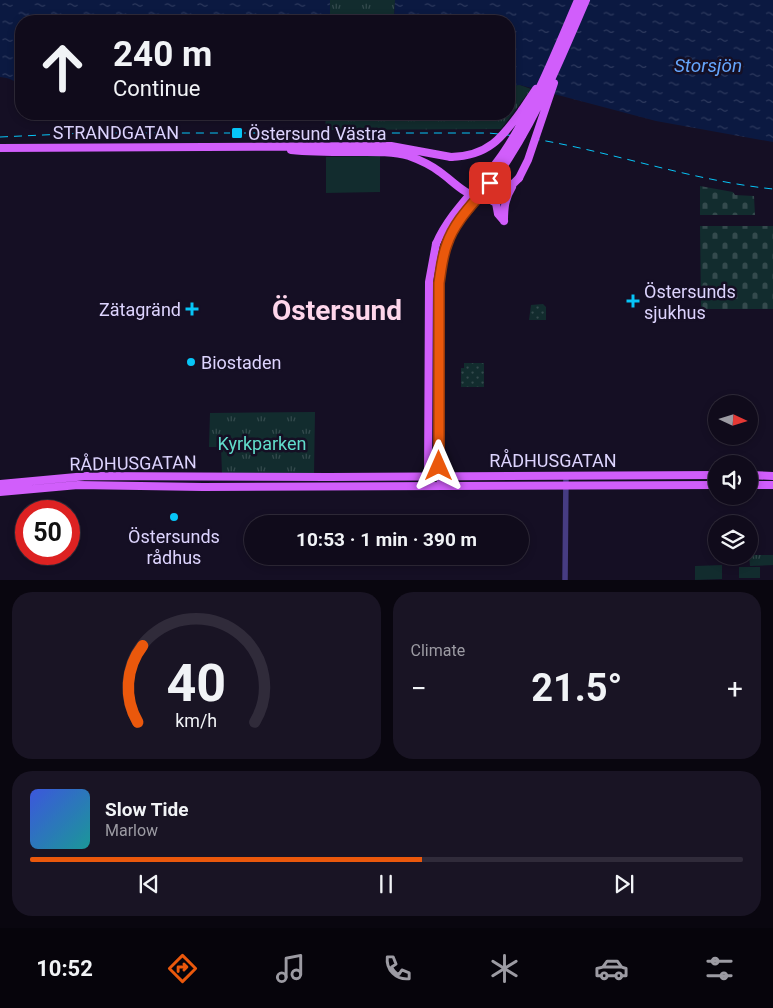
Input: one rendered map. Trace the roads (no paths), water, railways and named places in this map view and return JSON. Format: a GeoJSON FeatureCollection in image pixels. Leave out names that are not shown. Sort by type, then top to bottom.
{"type":"FeatureCollection","features":[{"type":"Feature","properties":{"kind":"main road"},"geometry":{"type":"LineString","coordinates":[[429,486],[429,282],[436,244],[446,224],[488,174],[528,113],[578,0]]}},
{"type":"Feature","properties":{"kind":"main road"},"geometry":{"type":"LineString","coordinates":[[486,196],[496,203],[498,214],[504,221],[504,206],[508,194],[528,160],[568,43],[586,0]]}},
{"type":"Feature","properties":{"kind":"main road"},"geometry":{"type":"LineString","coordinates":[[440,486],[439,283],[446,245],[457,223],[490,183],[519,141],[568,43]]}},
{"type":"Feature","properties":{"kind":"main road","name":"STRANDGATAN"},"geometry":{"type":"LineString","coordinates":[[515,119],[545,75]]}},
{"type":"Feature","properties":{"kind":"main road","name":"STRANDGATAN"},"geometry":{"type":"LineString","coordinates":[[0,148],[391,146],[451,157],[464,157],[487,149],[499,139],[514,120]]}},
{"type":"Feature","properties":{"kind":"main road","name":"STRANDGATAN"},"geometry":{"type":"LineString","coordinates":[[262,146],[322,152],[382,152],[399,154],[418,159],[473,194],[486,196]]}},
{"type":"Feature","properties":{"kind":"main road"},"geometry":{"type":"LineString","coordinates":[[486,196],[507,189],[518,178]]}},
{"type":"Feature","properties":{"kind":"main road","name":"RÅDHUSGATAN"},"geometry":{"type":"LineString","coordinates":[[0,484],[88,476],[708,475]]}},
{"type":"Feature","properties":{"kind":"main road"},"geometry":{"type":"LineString","coordinates":[[758,475],[773,476]]}},
{"type":"Feature","properties":{"kind":"main road","name":"RÅDHUSGATAN"},"geometry":{"type":"LineString","coordinates":[[0,492],[78,485],[163,487],[708,485]]}},
{"type":"Feature","properties":{"kind":"main road"},"geometry":{"type":"LineString","coordinates":[[758,485],[773,485]]}},
{"type":"Feature","properties":{"kind":"street"},"geometry":{"type":"LineString","coordinates":[[565,580],[566,475]]}},
{"type":"Feature","properties":{"kind":"water"},"geometry":{"type":"Polygon","coordinates":[[[0,0],[330,0],[330,15],[15,15],[15,82],[0,77],[0,0]]]}},
{"type":"Feature","properties":{"kind":"water","name":"Storsjön"},"geometry":{"type":"Polygon","coordinates":[[[395,0],[773,0],[773,142],[656,121],[520,85],[515,85],[515,15],[394,15],[395,0]]]}},
{"type":"Feature","properties":{"kind":"railway"},"geometry":{"type":"LineString","coordinates":[[0,137],[86,133],[488,133],[560,144],[702,177],[773,189]]}},
{"type":"Feature","properties":{"kind":"place","name":"Östersund Västra"},"geometry":{"type":"Point","coordinates":[237,133]}},
{"type":"Feature","properties":{"kind":"place","name":"Östersunds sjukhus"},"geometry":{"type":"Point","coordinates":[633,301]}},
{"type":"Feature","properties":{"kind":"place","name":"Zätagränd"},"geometry":{"type":"Point","coordinates":[192,309]}},
{"type":"Feature","properties":{"kind":"place","name":"Biostaden"},"geometry":{"type":"Point","coordinates":[191,362]}},
{"type":"Feature","properties":{"kind":"place","name":"Östersunds rådhus"},"geometry":{"type":"Point","coordinates":[174,517]}},
{"type":"Feature","properties":{"kind":"district","name":"Östersund"},"geometry":{"type":"Point","coordinates":[337,310]}},
{"type":"Feature","properties":{"kind":"park label","name":"Kyrkparken"},"geometry":{"type":"Point","coordinates":[262,443]}}]}
